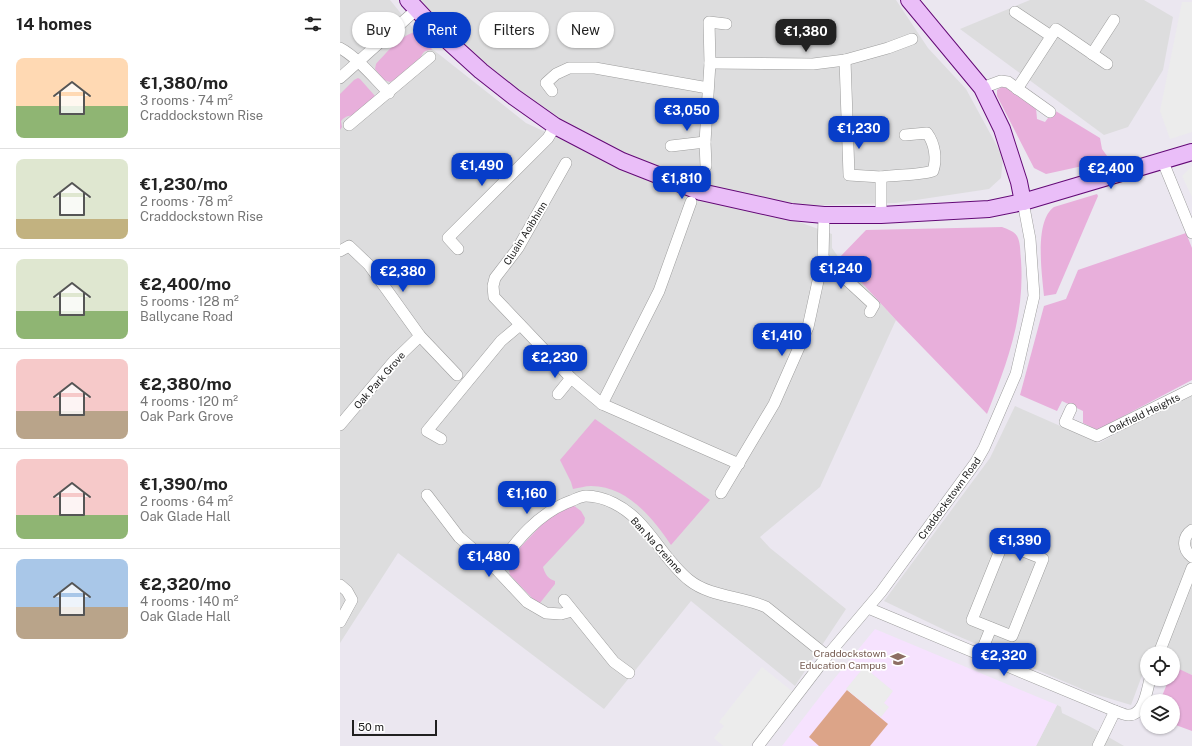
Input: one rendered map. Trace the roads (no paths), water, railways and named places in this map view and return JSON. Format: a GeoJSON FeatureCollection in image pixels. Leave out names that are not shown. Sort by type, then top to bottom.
{"type":"FeatureCollection","features":[{"type":"Feature","properties":{"kind":"main road","name":"Craddockstown Road"},"geometry":{"type":"LineString","coordinates":[[909,0],[982,88],[1002,129],[1019,182],[1023,202]]}},
{"type":"Feature","properties":{"kind":"main road"},"geometry":{"type":"LineString","coordinates":[[412,5],[481,71],[555,126],[622,161],[701,192],[791,212],[824,215],[881,215],[989,209],[1023,202],[1163,162],[1192,152]]}},
{"type":"Feature","properties":{"kind":"street"},"geometry":{"type":"LineString","coordinates":[[340,78],[358,62],[412,5]]}},
{"type":"Feature","properties":{"kind":"street"},"geometry":{"type":"LineString","coordinates":[[1015,12],[1051,36]]}},
{"type":"Feature","properties":{"kind":"street"},"geometry":{"type":"LineString","coordinates":[[1092,54],[1114,20]]}},
{"type":"Feature","properties":{"kind":"street"},"geometry":{"type":"LineString","coordinates":[[706,166],[705,142],[710,63],[710,22],[726,24]]}},
{"type":"Feature","properties":{"kind":"street"},"geometry":{"type":"LineString","coordinates":[[1017,89],[1056,29],[1107,64]]}},
{"type":"Feature","properties":{"kind":"street"},"geometry":{"type":"LineString","coordinates":[[710,63],[813,64],[845,60],[888,48],[912,39]]}},
{"type":"Feature","properties":{"kind":"street"},"geometry":{"type":"LineString","coordinates":[[340,48],[347,51],[388,93]]}},
{"type":"Feature","properties":{"kind":"street"},"geometry":{"type":"LineString","coordinates":[[349,125],[430,57]]}},
{"type":"Feature","properties":{"kind":"street"},"geometry":{"type":"LineString","coordinates":[[845,60],[848,175],[881,177],[897,174],[922,175],[933,171],[936,163],[932,140],[927,133],[905,135]]}},
{"type":"Feature","properties":{"kind":"street"},"geometry":{"type":"LineString","coordinates":[[552,91],[546,83],[556,74],[569,68],[595,68],[708,88]]}},
{"type":"Feature","properties":{"kind":"street"},"geometry":{"type":"LineString","coordinates":[[982,88],[1001,81],[1008,82],[1050,112]]}},
{"type":"Feature","properties":{"kind":"street"},"geometry":{"type":"LineString","coordinates":[[458,249],[448,238],[548,138],[555,126]]}},
{"type":"Feature","properties":{"kind":"street"},"geometry":{"type":"LineString","coordinates":[[671,146],[705,142]]}},
{"type":"Feature","properties":{"kind":"street"},"geometry":{"type":"LineString","coordinates":[[1163,162],[1192,234]]}},
{"type":"Feature","properties":{"kind":"street","name":"Cluain Aoibhinn"},"geometry":{"type":"LineString","coordinates":[[566,163],[554,175],[518,248],[495,278],[492,286],[494,297],[571,378],[602,404],[739,464]]}},
{"type":"Feature","properties":{"kind":"street"},"geometry":{"type":"LineString","coordinates":[[881,177],[881,215]]}},
{"type":"Feature","properties":{"kind":"street"},"geometry":{"type":"LineString","coordinates":[[602,404],[659,291],[692,202]]}},
{"type":"Feature","properties":{"kind":"street","name":"Craddockstown Road"},"geometry":{"type":"LineString","coordinates":[[758,746],[827,656],[881,592],[976,462],[984,448],[1016,374],[1034,296],[1030,239],[1023,202]]}},
{"type":"Feature","properties":{"kind":"street"},"geometry":{"type":"LineString","coordinates":[[721,493],[774,404],[808,327],[823,258],[824,215]]}},
{"type":"Feature","properties":{"kind":"street"},"geometry":{"type":"LineString","coordinates":[[340,251],[349,246],[369,265],[420,336],[457,376]]}},
{"type":"Feature","properties":{"kind":"street"},"geometry":{"type":"LineString","coordinates":[[823,258],[872,309]]}},
{"type":"Feature","properties":{"kind":"street"},"geometry":{"type":"LineString","coordinates":[[441,439],[427,431],[501,341],[520,325]]}},
{"type":"Feature","properties":{"kind":"street","name":"Oak Park Grove"},"geometry":{"type":"LineString","coordinates":[[340,426],[394,361],[420,336]]}},
{"type":"Feature","properties":{"kind":"street"},"geometry":{"type":"LineString","coordinates":[[558,394],[571,378]]}},
{"type":"Feature","properties":{"kind":"street","name":"Oakfield Heights"},"geometry":{"type":"LineString","coordinates":[[1071,409],[1065,422],[1097,436],[1192,389]]}},
{"type":"Feature","properties":{"kind":"street"},"geometry":{"type":"LineString","coordinates":[[427,495],[459,537],[496,569],[527,602],[546,613],[561,614],[572,611]]}},
{"type":"Feature","properties":{"kind":"street","name":"Ban Na Creinne"},"geometry":{"type":"LineString","coordinates":[[496,569],[514,545],[538,521],[552,510],[584,496],[601,498],[620,507],[637,520],[677,569],[690,581],[705,590],[755,602],[766,607],[827,656]]}},
{"type":"Feature","properties":{"kind":"street"},"geometry":{"type":"LineString","coordinates":[[1192,530],[1186,535],[1184,542],[1186,551],[1192,557]]}},
{"type":"Feature","properties":{"kind":"street"},"geometry":{"type":"LineString","coordinates":[[1003,543],[1043,559],[1012,636],[991,628],[972,620],[1003,543]]}},
{"type":"Feature","properties":{"kind":"street"},"geometry":{"type":"LineString","coordinates":[[1162,646],[1192,568]]}},
{"type":"Feature","properties":{"kind":"street"},"geometry":{"type":"LineString","coordinates":[[340,585],[347,591],[352,600],[340,622]]}},
{"type":"Feature","properties":{"kind":"street"},"geometry":{"type":"LineString","coordinates":[[564,600],[614,662],[629,672]]}},
{"type":"Feature","properties":{"kind":"street"},"geometry":{"type":"LineString","coordinates":[[868,608],[1115,711],[1128,715],[1138,711],[1142,706],[1148,686]]}},
{"type":"Feature","properties":{"kind":"street"},"geometry":{"type":"LineString","coordinates":[[980,655],[991,628]]}},
{"type":"Feature","properties":{"kind":"street"},"geometry":{"type":"LineString","coordinates":[[1098,746],[1115,711]]}},
{"type":"Feature","properties":{"kind":"place","name":"Craddockstown Education Campus"},"geometry":{"type":"Point","coordinates":[898,659]}}]}
